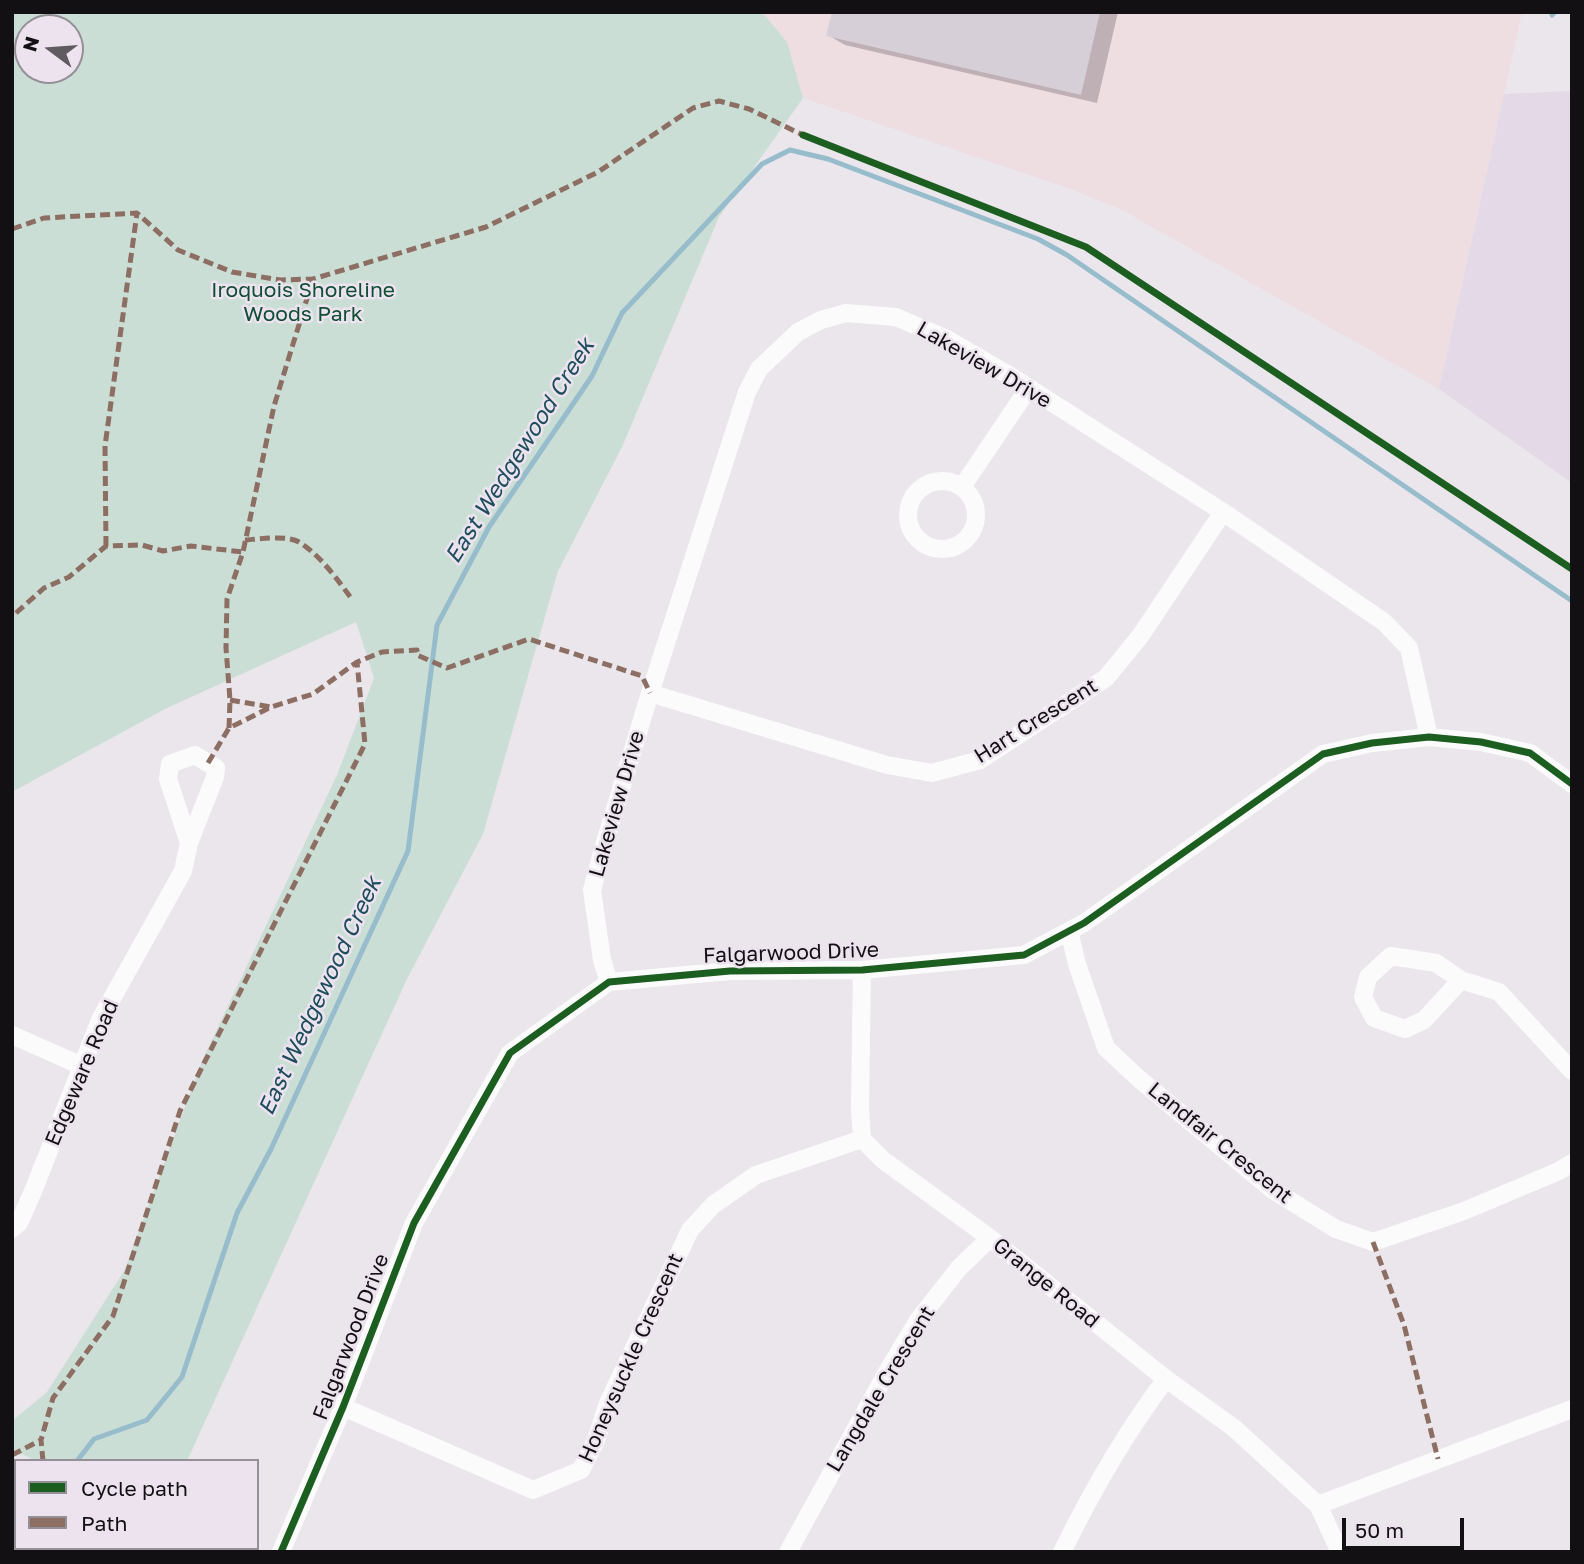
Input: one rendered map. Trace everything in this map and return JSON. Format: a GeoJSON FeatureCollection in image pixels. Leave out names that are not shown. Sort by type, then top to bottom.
{"type":"FeatureCollection","features":[{"type":"Feature","properties":{"kind":"street","name":"Lakeview Drive"},"geometry":{"type":"LineString","coordinates":[[609,982],[602,960],[592,890],[650,692],[747,392],[759,369],[798,332],[821,320],[846,313],[896,317],[947,340],[1223,512],[1384,622],[1409,648],[1429,737]]}},
{"type":"Feature","properties":{"kind":"street"},"geometry":{"type":"LineString","coordinates":[[962,487],[1028,389]]}},
{"type":"Feature","properties":{"kind":"street","name":"Hart Crescent"},"geometry":{"type":"LineString","coordinates":[[650,692],[887,765],[932,773],[980,760],[1106,678],[1141,635],[1223,512]]}},
{"type":"Feature","properties":{"kind":"street","name":"Falgarwood Drive"},"geometry":{"type":"LineString","coordinates":[[281,1552],[343,1407],[414,1223],[510,1053],[609,982],[730,971],[862,970],[1024,955],[1069,931],[1323,754],[1372,743],[1429,737],[1481,742],[1530,753],[1572,784]]}},
{"type":"Feature","properties":{"kind":"street","name":"Edgeware Road"},"geometry":{"type":"LineString","coordinates":[[12,1229],[19,1223],[34,1189],[100,1020],[183,870],[189,843]]}},
{"type":"Feature","properties":{"kind":"street","name":"Landfair Crescent"},"geometry":{"type":"LineString","coordinates":[[1069,931],[1077,964],[1106,1048],[1273,1190],[1336,1229],[1373,1242],[1464,1211],[1572,1163]]}},
{"type":"Feature","properties":{"kind":"street"},"geometry":{"type":"LineString","coordinates":[[1461,980],[1424,1020],[1405,1029],[1374,1018],[1363,997],[1368,977],[1391,956],[1436,963],[1461,980],[1499,992],[1572,1071]]}},
{"type":"Feature","properties":{"kind":"street"},"geometry":{"type":"LineString","coordinates":[[862,970],[862,1139]]}},
{"type":"Feature","properties":{"kind":"street"},"geometry":{"type":"LineString","coordinates":[[12,1035],[82,1066]]}},
{"type":"Feature","properties":{"kind":"street","name":"Grange Road"},"geometry":{"type":"LineString","coordinates":[[862,1139],[883,1160],[989,1238],[1166,1379],[1234,1428],[1318,1505],[1340,1552]]}},
{"type":"Feature","properties":{"kind":"street","name":"Honeysuckle Crescent"},"geometry":{"type":"LineString","coordinates":[[343,1407],[533,1490],[581,1470],[596,1440],[608,1403],[690,1230],[713,1205],[756,1175],[862,1139]]}},
{"type":"Feature","properties":{"kind":"street","name":"Langdale Crescent"},"geometry":{"type":"LineString","coordinates":[[788,1552],[919,1319],[959,1268],[989,1238]]}},
{"type":"Feature","properties":{"kind":"street"},"geometry":{"type":"LineString","coordinates":[[1062,1552],[1091,1494],[1135,1420],[1166,1379]]}},
{"type":"Feature","properties":{"kind":"street"},"geometry":{"type":"LineString","coordinates":[[1318,1505],[1572,1409]]}},
{"type":"Feature","properties":{"kind":"shaded area"},"geometry":{"type":"Polygon","coordinates":[[[762,12],[1522,12],[1439,389],[1122,210],[1071,189],[803,98],[787,42],[762,12]]]}},
{"type":"Feature","properties":{"kind":"shaded area"},"geometry":{"type":"Polygon","coordinates":[[[1572,91],[1572,483],[1439,389],[1504,94],[1572,91]]]}},
{"type":"Feature","properties":{"kind":"green space","name":"Iroquois Shoreline Woods Park"},"geometry":{"type":"Polygon","coordinates":[[[12,12],[762,12],[787,42],[803,98],[719,217],[622,447],[558,571],[483,834],[407,979],[188,1459],[32,1459],[12,1449],[12,1421],[47,1392],[124,1271],[202,1061],[337,775],[374,678],[356,622],[167,708],[12,792],[12,12]]]}},
{"type":"Feature","properties":{"kind":"building"},"geometry":{"type":"Polygon","coordinates":[[[832,12],[1100,12],[1081,95],[826,36],[832,12]]]}},
{"type":"Feature","properties":{"kind":"waterway"},"geometry":{"type":"LineString","coordinates":[[1552,15],[1555,12]]}},
{"type":"Feature","properties":{"kind":"waterway","name":"East Wedgewood Creek"},"geometry":{"type":"LineString","coordinates":[[79,1459],[94,1439],[147,1420],[182,1377],[237,1213],[271,1149],[408,851],[437,625],[489,527],[592,376],[622,313],[762,164],[790,150],[828,159],[1038,239],[1067,255],[1572,601]]}},
{"type":"Feature","properties":{"kind":"marked path"},"geometry":{"type":"LineString","coordinates":[[12,229],[44,218],[137,213],[178,250],[232,272],[280,280],[313,279],[486,227],[598,172],[693,108],[719,101],[749,109],[803,135]]}},
{"type":"Feature","properties":{"kind":"marked path"},"geometry":{"type":"LineString","coordinates":[[106,546],[105,446],[137,213]]}},
{"type":"Feature","properties":{"kind":"marked path"},"geometry":{"type":"LineString","coordinates":[[229,728],[227,599],[243,552],[274,406],[313,279]]}},
{"type":"Feature","properties":{"kind":"marked path"},"geometry":{"type":"LineString","coordinates":[[245,540],[280,538],[299,542],[321,560],[351,598]]}},
{"type":"Feature","properties":{"kind":"marked path"},"geometry":{"type":"LineString","coordinates":[[16,613],[44,588],[69,577],[106,546],[142,545],[163,551],[191,546],[243,552]]}},
{"type":"Feature","properties":{"kind":"marked path"},"geometry":{"type":"LineString","coordinates":[[208,763],[229,728],[271,707],[313,694],[357,662],[382,652],[417,650],[417,655],[447,668],[529,639],[642,676],[650,693]]}},
{"type":"Feature","properties":{"kind":"marked path"},"geometry":{"type":"LineString","coordinates":[[43,1459],[41,1440],[53,1398],[113,1316],[180,1111],[365,744],[357,662]]}},
{"type":"Feature","properties":{"kind":"marked path"},"geometry":{"type":"LineString","coordinates":[[230,700],[271,707]]}},
{"type":"Feature","properties":{"kind":"marked path"},"geometry":{"type":"LineString","coordinates":[[1373,1242],[1404,1325],[1438,1459]]}},
{"type":"Feature","properties":{"kind":"marked path"},"geometry":{"type":"LineString","coordinates":[[12,1455],[41,1440]]}},
{"type":"Feature","properties":{"kind":"cycle path"},"geometry":{"type":"LineString","coordinates":[[803,135],[1086,247],[1572,569]]}},
{"type":"Feature","properties":{"kind":"cycle path"},"geometry":{"type":"LineString","coordinates":[[281,1552],[343,1407],[414,1223],[510,1053],[609,982],[730,971],[862,970],[1024,955],[1084,923],[1323,754],[1372,743],[1429,737],[1481,742],[1530,753],[1572,784]]}}]}
